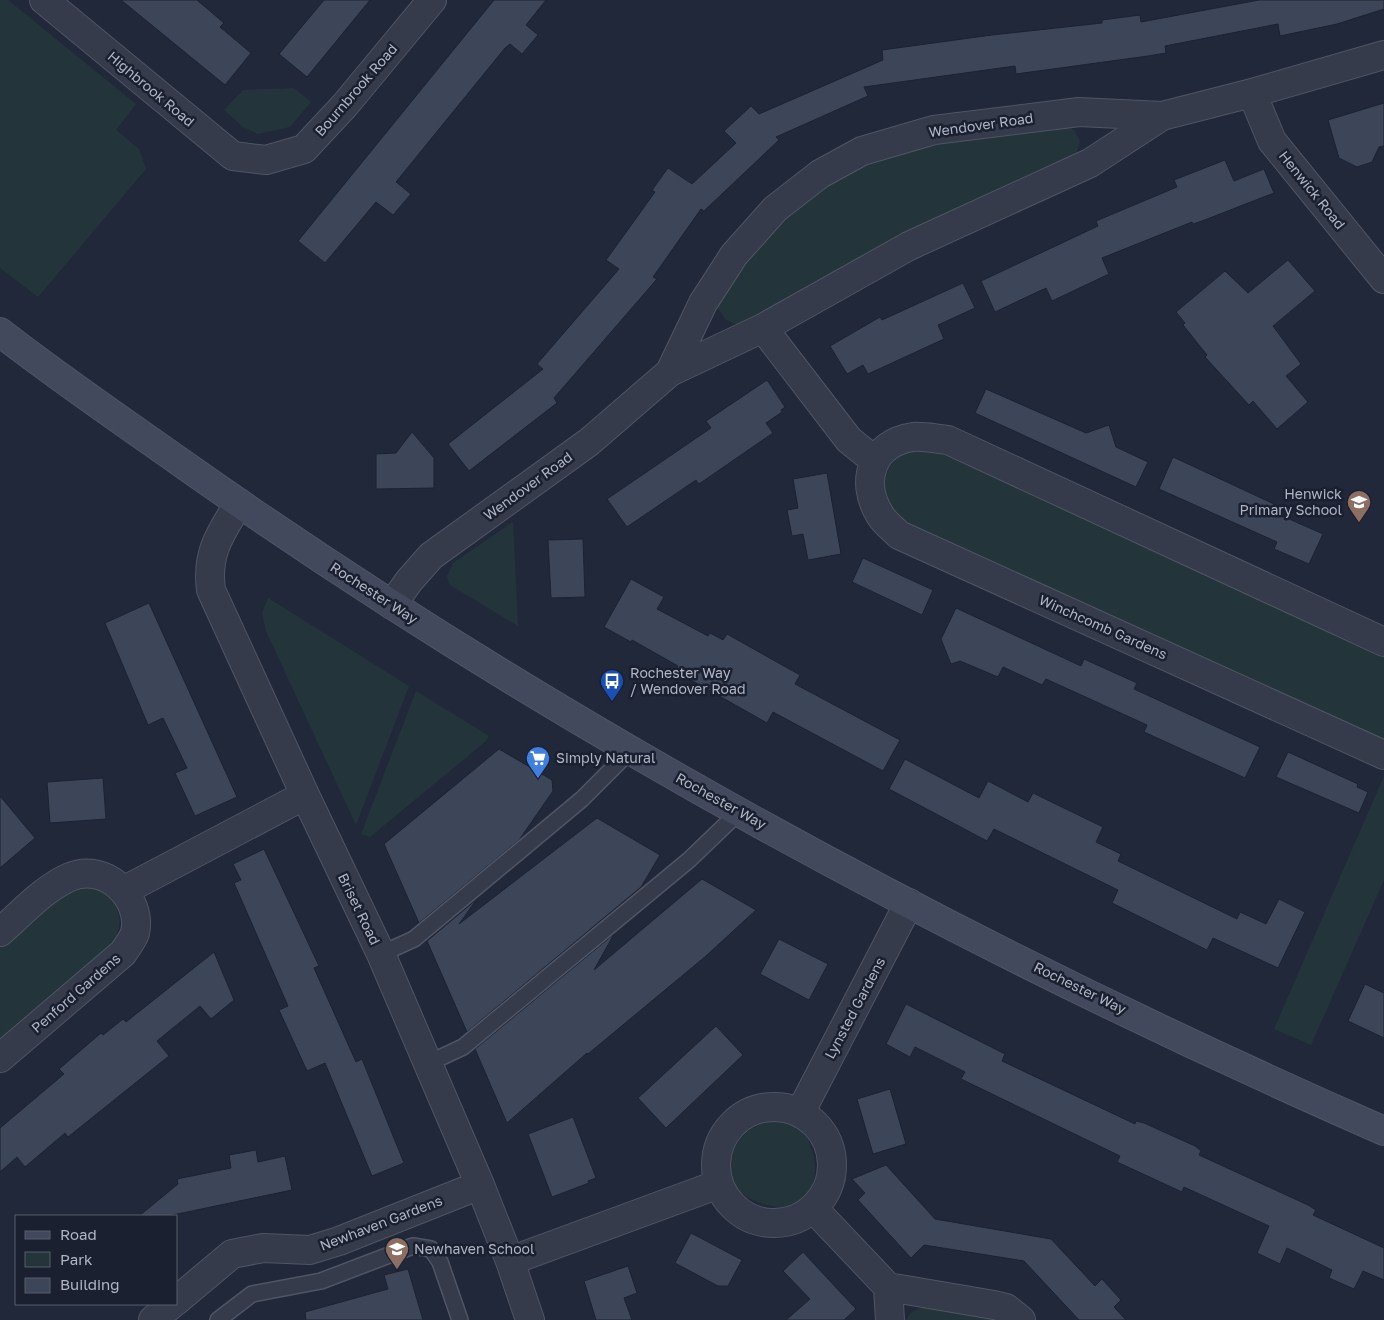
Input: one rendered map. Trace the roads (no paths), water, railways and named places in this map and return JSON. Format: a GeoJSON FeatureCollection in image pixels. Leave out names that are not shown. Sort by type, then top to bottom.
{"type":"FeatureCollection","features":[{"type":"Feature","properties":{"kind":"street","name":"Highbrook Road"},"geometry":{"type":"LineString","coordinates":[[44,0],[233,156],[266,160]]}},
{"type":"Feature","properties":{"kind":"street","name":"Bournbrook Road"},"geometry":{"type":"LineString","coordinates":[[266,160],[304,149],[345,106],[432,0]]}},
{"type":"Feature","properties":{"kind":"street","name":"Wendover Road"},"geometry":{"type":"LineString","coordinates":[[670,372],[703,302],[740,248],[775,209],[820,174],[862,151],[934,130],[1079,112],[1162,116],[1252,94],[1384,55]]}},
{"type":"Feature","properties":{"kind":"street","name":"Henwick Road"},"geometry":{"type":"LineString","coordinates":[[1252,94],[1272,141],[1384,279]]}},
{"type":"Feature","properties":{"kind":"street","name":"Wendover Road"},"geometry":{"type":"LineString","coordinates":[[392,605],[409,581],[431,556],[590,442],[670,372],[763,328],[909,246],[1090,163],[1162,116]]}},
{"type":"Feature","properties":{"kind":"street"},"geometry":{"type":"LineString","coordinates":[[763,328],[849,440],[874,460],[889,444],[914,437],[948,440],[1384,642]]}},
{"type":"Feature","properties":{"kind":"street","name":"Rochester Way"},"geometry":{"type":"LineString","coordinates":[[0,332],[239,503],[392,605],[630,750],[739,812],[909,903],[1086,992],[1268,1080],[1384,1131]]}},
{"type":"Feature","properties":{"kind":"street","name":"Winchcomb Gardens"},"geometry":{"type":"LineString","coordinates":[[874,460],[870,481],[873,496],[880,516],[899,534],[1384,755]]}},
{"type":"Feature","properties":{"kind":"street","name":"Briset Road"},"geometry":{"type":"LineString","coordinates":[[239,503],[211,555],[208,572],[211,590],[305,795],[381,954],[429,1063],[510,1261],[530,1320]]}},
{"type":"Feature","properties":{"kind":"street"},"geometry":{"type":"LineString","coordinates":[[0,932],[52,888],[71,876],[99,874],[125,890],[305,795]]}},
{"type":"Feature","properties":{"kind":"street","name":"Penford Gardens"},"geometry":{"type":"LineString","coordinates":[[0,1058],[123,953],[134,933],[134,908],[125,890]]}},
{"type":"Feature","properties":{"kind":"street","name":"Lynsted Gardens"},"geometry":{"type":"LineString","coordinates":[[800,1113],[909,903]]}},
{"type":"Feature","properties":{"kind":"street"},"geometry":{"type":"LineString","coordinates":[[761,1108],[781,1108],[800,1113],[815,1124],[826,1139],[831,1156],[831,1175],[828,1184],[825,1192],[813,1208],[797,1218],[779,1223],[760,1221],[742,1213],[728,1200],[719,1184],[716,1164],[719,1146],[728,1128],[743,1115],[761,1108]]}},
{"type":"Feature","properties":{"kind":"street"},"geometry":{"type":"LineString","coordinates":[[510,1261],[719,1184]]}},
{"type":"Feature","properties":{"kind":"street","name":"Newhaven Gardens"},"geometry":{"type":"LineString","coordinates":[[178,1299],[232,1254],[262,1248],[310,1250],[339,1241],[480,1185]]}},
{"type":"Feature","properties":{"kind":"street"},"geometry":{"type":"LineString","coordinates":[[813,1208],[888,1287],[994,1304],[1006,1308],[1021,1320]]}},
{"type":"Feature","properties":{"kind":"street"},"geometry":{"type":"LineString","coordinates":[[888,1287],[890,1320]]}},
{"type":"Feature","properties":{"kind":"street"},"geometry":{"type":"LineString","coordinates":[[153,1320],[171,1305]]}},
{"type":"Feature","properties":{"kind":"lane"},"geometry":{"type":"LineString","coordinates":[[381,954],[414,939],[582,799],[630,750]]}},
{"type":"Feature","properties":{"kind":"lane"},"geometry":{"type":"LineString","coordinates":[[429,1063],[464,1048],[689,860],[739,812]]}},
{"type":"Feature","properties":{"kind":"lane"},"geometry":{"type":"LineString","coordinates":[[218,1320],[252,1294],[321,1281],[413,1246],[431,1249],[440,1262],[460,1320]]}},
{"type":"Feature","properties":{"kind":"place","name":"Henwick Primary School"},"geometry":{"type":"Point","coordinates":[1359,523]}},
{"type":"Feature","properties":{"kind":"place","name":"Rochester Way / Wendover Road"},"geometry":{"type":"Point","coordinates":[612,702]}},
{"type":"Feature","properties":{"kind":"place","name":"Simply Natural"},"geometry":{"type":"Point","coordinates":[538,779]}},
{"type":"Feature","properties":{"kind":"place","name":"Newhaven School"},"geometry":{"type":"Point","coordinates":[397,1270]}}]}
